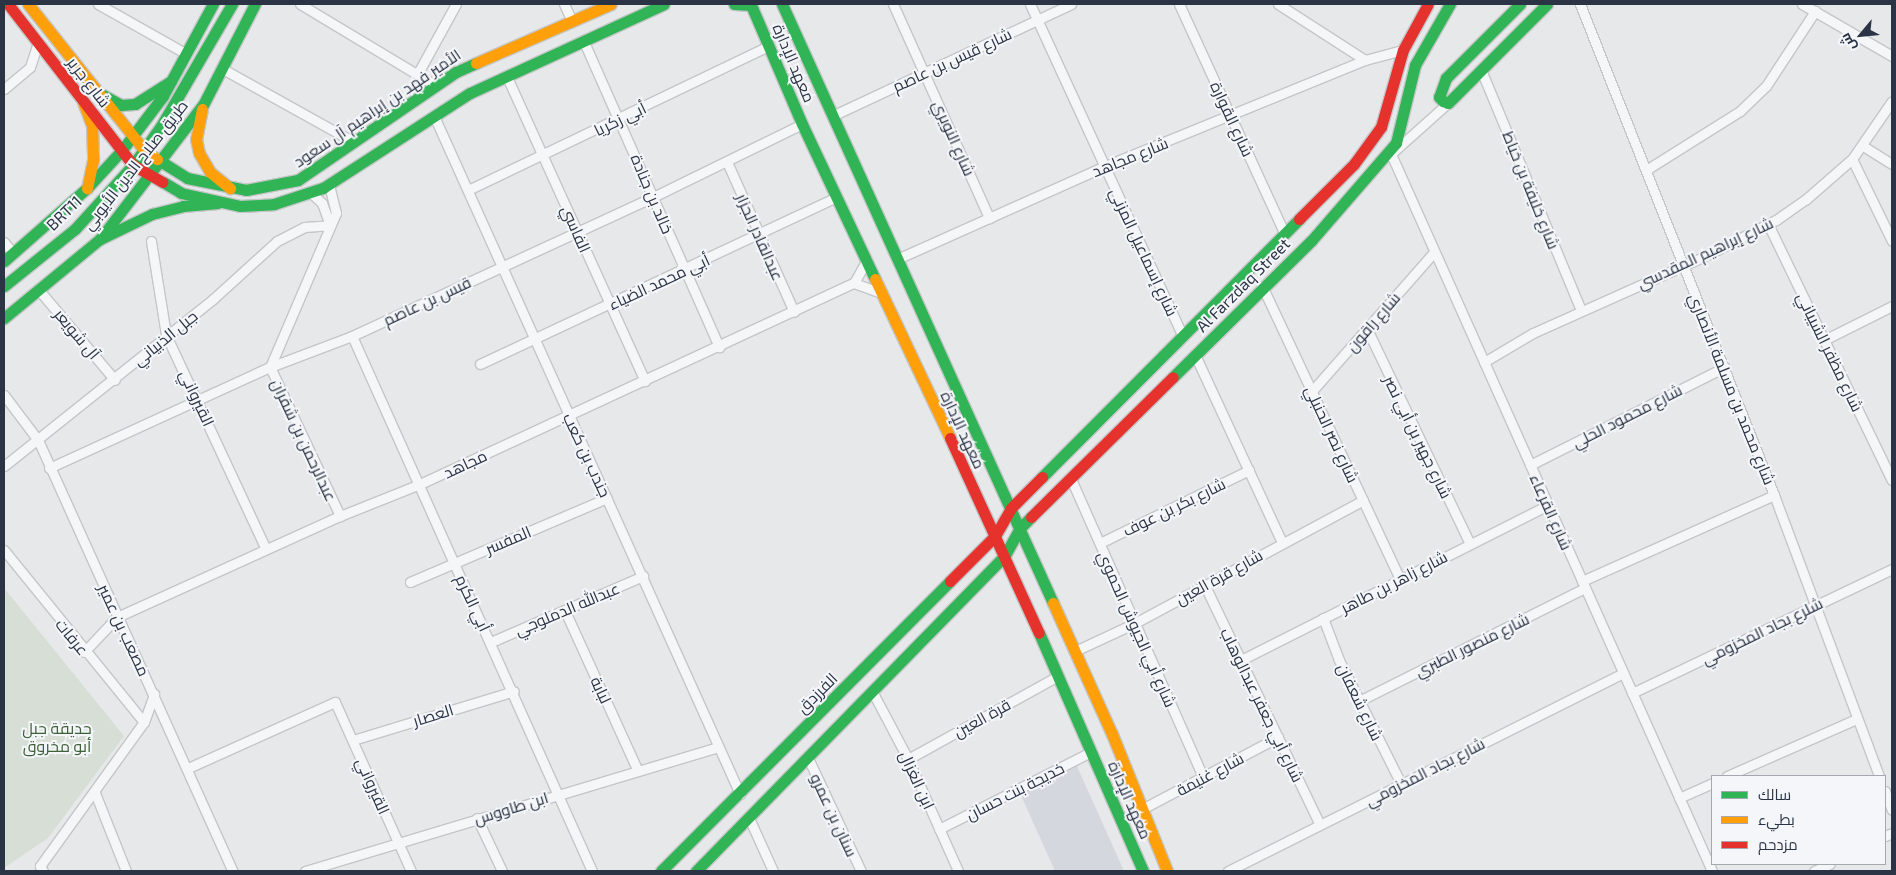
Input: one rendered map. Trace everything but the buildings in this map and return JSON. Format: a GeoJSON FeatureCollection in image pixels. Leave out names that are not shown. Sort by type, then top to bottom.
{"type":"FeatureCollection","features":[{"type":"Feature","properties":{"kind":"main road","name":"شارع جرير"},"geometry":{"type":"LineString","coordinates":[[8,4],[122,150],[138,157],[149,175]]}},
{"type":"Feature","properties":{"kind":"main road","name":"شارع جرير"},"geometry":{"type":"LineString","coordinates":[[28,4],[97,92]]}},
{"type":"Feature","properties":{"kind":"main road","name":"طريق صلاح الدين الأيوبي"},"geometry":{"type":"LineString","coordinates":[[8,257],[87,188],[122,150],[171,81],[213,4]]}},
{"type":"Feature","properties":{"kind":"main road","name":"BRT11"},"geometry":{"type":"LineString","coordinates":[[4,286],[75,229],[138,157],[189,78],[232,4]]}},
{"type":"Feature","properties":{"kind":"main road","name":"طريق صلاح الدين الأيوبي"},"geometry":{"type":"LineString","coordinates":[[4,318],[100,239],[203,105],[255,4]]}},
{"type":"Feature","properties":{"kind":"main road","name":"الأمير فهد بن إبراهيم آل سعود"},"geometry":{"type":"LineString","coordinates":[[97,92],[133,136],[138,157],[161,162],[188,178],[230,188],[265,188],[298,180],[436,85],[474,62],[611,4]]}},
{"type":"Feature","properties":{"kind":"main road"},"geometry":{"type":"LineString","coordinates":[[100,239],[152,214],[182,206],[218,203],[257,206],[311,193],[329,185],[470,93],[664,4]]}},
{"type":"Feature","properties":{"kind":"main road","name":"معهد الإدارة"},"geometry":{"type":"LineString","coordinates":[[734,4],[750,5],[802,124],[1005,555],[1056,677],[1143,871]]}},
{"type":"Feature","properties":{"kind":"main road","name":"معهد الإدارة"},"geometry":{"type":"LineString","coordinates":[[782,4],[1075,651],[1167,871]]}},
{"type":"Feature","properties":{"kind":"main road","name":"Al Farzdaq Street"},"geometry":{"type":"LineString","coordinates":[[996,536],[1011,508],[1184,337],[1354,164],[1382,127],[1403,50],[1428,4]]}},
{"type":"Feature","properties":{"kind":"main road","name":"Al Farzdaq Street"},"geometry":{"type":"LineString","coordinates":[[1005,555],[1020,528],[1263,288],[1379,165],[1396,143],[1415,65],[1450,4]]}},
{"type":"Feature","properties":{"kind":"main road"},"geometry":{"type":"LineString","coordinates":[[1520,4],[1446,78],[1439,97],[1448,103],[1547,4]]}},
{"type":"Feature","properties":{"kind":"main road"},"geometry":{"type":"LineString","coordinates":[[1502,22],[1518,34]]}},
{"type":"Feature","properties":{"kind":"main road"},"geometry":{"type":"LineString","coordinates":[[97,92],[121,105],[135,104],[171,81]]}},
{"type":"Feature","properties":{"kind":"main road"},"geometry":{"type":"LineString","coordinates":[[84,102],[92,126],[93,160],[87,188]]}},
{"type":"Feature","properties":{"kind":"main road"},"geometry":{"type":"LineString","coordinates":[[203,105],[196,139],[199,153],[210,172],[230,188]]}},
{"type":"Feature","properties":{"kind":"main road"},"geometry":{"type":"LineString","coordinates":[[149,175],[181,192],[218,203]]}},
{"type":"Feature","properties":{"kind":"main road","name":"الفرزدق"},"geometry":{"type":"LineString","coordinates":[[661,871],[996,536]]}},
{"type":"Feature","properties":{"kind":"main road"},"geometry":{"type":"LineString","coordinates":[[696,871],[1005,555]]}},
{"type":"Feature","properties":{"kind":"street"},"geometry":{"type":"LineString","coordinates":[[98,4],[186,53]]}},
{"type":"Feature","properties":{"kind":"street"},"geometry":{"type":"LineString","coordinates":[[300,4],[436,85]]}},
{"type":"Feature","properties":{"kind":"street"},"geometry":{"type":"LineString","coordinates":[[418,73],[456,4]]}},
{"type":"Feature","properties":{"kind":"street"},"geometry":{"type":"LineString","coordinates":[[564,4],[572,20]]}},
{"type":"Feature","properties":{"kind":"street","name":"شارع النويري"},"geometry":{"type":"LineString","coordinates":[[893,4],[989,218]]}},
{"type":"Feature","properties":{"kind":"street","name":"شارع إسماعيل المزني"},"geometry":{"type":"LineString","coordinates":[[1030,4],[1184,337]]}},
{"type":"Feature","properties":{"kind":"street","name":"شارع قيس بن عاصم"},"geometry":{"type":"LineString","coordinates":[[832,116],[1071,4]]}},
{"type":"Feature","properties":{"kind":"street","name":"شارع القوارة"},"geometry":{"type":"LineString","coordinates":[[1179,4],[1285,234]]}},
{"type":"Feature","properties":{"kind":"street"},"geometry":{"type":"LineString","coordinates":[[1278,4],[1365,60]]}},
{"type":"Feature","properties":{"kind":"street","name":"شارع محمد بن مسلمة الأنصاري"},"geometry":{"type":"LineString","coordinates":[[1580,4],[1682,265],[1725,367],[1879,775]]}},
{"type":"Feature","properties":{"kind":"street"},"geometry":{"type":"LineString","coordinates":[[1802,4],[1892,56]]}},
{"type":"Feature","properties":{"kind":"street"},"geometry":{"type":"LineString","coordinates":[[1646,170],[1740,111],[1766,86],[1815,11]]}},
{"type":"Feature","properties":{"kind":"street"},"geometry":{"type":"LineString","coordinates":[[4,89],[30,67],[38,42]]}},
{"type":"Feature","properties":{"kind":"street","name":"خالد بن جنادة"},"geometry":{"type":"LineString","coordinates":[[584,42],[620,119],[684,271],[719,347]]}},
{"type":"Feature","properties":{"kind":"street","name":"أبي زكريا"},"geometry":{"type":"LineString","coordinates":[[470,189],[620,119],[769,46]]}},
{"type":"Feature","properties":{"kind":"street","name":"شارع مجاهد"},"geometry":{"type":"LineString","coordinates":[[897,259],[1105,166],[1365,60],[1403,50]]}},
{"type":"Feature","properties":{"kind":"street"},"geometry":{"type":"LineString","coordinates":[[221,68],[354,142]]}},
{"type":"Feature","properties":{"kind":"street","name":"شارع خليفة بن خياط"},"geometry":{"type":"LineString","coordinates":[[1481,70],[1581,310]]}},
{"type":"Feature","properties":{"kind":"street","name":"الفاسي"},"geometry":{"type":"LineString","coordinates":[[507,77],[645,381]]}},
{"type":"Feature","properties":{"kind":"street","name":"شارع إبراهيم المقدسي"},"geometry":{"type":"LineString","coordinates":[[1484,362],[1533,333],[1768,224],[1805,200],[1852,160],[1892,101]]}},
{"type":"Feature","properties":{"kind":"street"},"geometry":{"type":"LineString","coordinates":[[1379,165],[1448,103]]}},
{"type":"Feature","properties":{"kind":"street","name":"جندب بن كعب"},"geometry":{"type":"LineString","coordinates":[[434,116],[470,189],[534,340],[643,576],[740,794]]}},
{"type":"Feature","properties":{"kind":"street","name":"قيس بن عاصم"},"geometry":{"type":"LineString","coordinates":[[49,468],[270,367],[352,336],[654,197],[802,124]]}},
{"type":"Feature","properties":{"kind":"street"},"geometry":{"type":"LineString","coordinates":[[1863,146],[1892,164]]}},
{"type":"Feature","properties":{"kind":"street","name":"شارع القرعاء"},"geometry":{"type":"LineString","coordinates":[[1391,154],[1712,871]]}},
{"type":"Feature","properties":{"kind":"street"},"geometry":{"type":"LineString","coordinates":[[1852,160],[1892,241]]}},
{"type":"Feature","properties":{"kind":"street","name":"عبدالقادر الجزار"},"geometry":{"type":"LineString","coordinates":[[727,162],[794,312]]}},
{"type":"Feature","properties":{"kind":"street","name":"عبدالرحمن بن شقران"},"geometry":{"type":"LineString","coordinates":[[329,185],[336,209],[270,367],[340,516]]}},
{"type":"Feature","properties":{"kind":"street"},"geometry":{"type":"LineString","coordinates":[[311,193],[322,203],[330,225]]}},
{"type":"Feature","properties":{"kind":"street","name":"أبي محمد الضياء"},"geometry":{"type":"LineString","coordinates":[[480,364],[684,271],[837,197]]}},
{"type":"Feature","properties":{"kind":"street","name":"شارع مظفر الشيباني"},"geometry":{"type":"LineString","coordinates":[[1768,224],[1892,480]]}},
{"type":"Feature","properties":{"kind":"street","name":"جبل الذبياني"},"geometry":{"type":"LineString","coordinates":[[4,466],[115,380],[166,335],[213,299],[277,240],[304,227],[330,225]]}},
{"type":"Feature","properties":{"kind":"street","name":"القيرواني"},"geometry":{"type":"LineString","coordinates":[[152,241],[166,335],[266,549]]}},
{"type":"Feature","properties":{"kind":"street"},"geometry":{"type":"LineString","coordinates":[[4,242],[8,257]]}},
{"type":"Feature","properties":{"kind":"street","name":"شارع راقون"},"geometry":{"type":"LineString","coordinates":[[1312,392],[1434,252]]}},
{"type":"Feature","properties":{"kind":"street"},"geometry":{"type":"LineString","coordinates":[[866,261],[854,284],[881,293]]}},
{"type":"Feature","properties":{"kind":"street","name":"مجاهد"},"geometry":{"type":"LineString","coordinates":[[84,652],[117,618],[340,516],[420,484],[854,284]]}},
{"type":"Feature","properties":{"kind":"street","name":"شارع نصر الحنبلي"},"geometry":{"type":"LineString","coordinates":[[1263,288],[1400,579]]}},
{"type":"Feature","properties":{"kind":"street","name":"آل شويعر"},"geometry":{"type":"LineString","coordinates":[[38,289],[115,380]]}},
{"type":"Feature","properties":{"kind":"street"},"geometry":{"type":"LineString","coordinates":[[1824,340],[1892,306]]}},
{"type":"Feature","properties":{"kind":"street","name":"شارع جهير بن أبي نصر"},"geometry":{"type":"LineString","coordinates":[[1367,329],[1470,544]]}},
{"type":"Feature","properties":{"kind":"street","name":"أبي الكرم"},"geometry":{"type":"LineString","coordinates":[[352,336],[514,691],[592,871]]}},
{"type":"Feature","properties":{"kind":"street"},"geometry":{"type":"LineString","coordinates":[[1195,355],[1282,542]]}},
{"type":"Feature","properties":{"kind":"street","name":"شارع محمود الحلي"},"geometry":{"type":"LineString","coordinates":[[1530,465],[1725,367]]}},
{"type":"Feature","properties":{"kind":"street","name":"مصعب بن عمير"},"geometry":{"type":"LineString","coordinates":[[4,395],[38,440],[49,468],[188,768],[233,871]]}},
{"type":"Feature","properties":{"kind":"street","name":"شارع بكر بن عوف"},"geometry":{"type":"LineString","coordinates":[[1100,543],[1249,470]]}},
{"type":"Feature","properties":{"kind":"street","name":"شارع أبي الجيوش الحموي"},"geometry":{"type":"LineString","coordinates":[[1071,479],[1204,779]]}},
{"type":"Feature","properties":{"kind":"street","name":"شارع منصور الطبري"},"geometry":{"type":"LineString","coordinates":[[1359,701],[1584,585],[1774,495]]}},
{"type":"Feature","properties":{"kind":"street","name":"المفسر"},"geometry":{"type":"LineString","coordinates":[[410,582],[607,498]]}},
{"type":"Feature","properties":{"kind":"street","name":"شارع قرة العين"},"geometry":{"type":"LineString","coordinates":[[1075,651],[1135,623],[1363,500]]}},
{"type":"Feature","properties":{"kind":"street","name":"شارع زاهر بن طاهر"},"geometry":{"type":"LineString","coordinates":[[1241,660],[1548,505]]}},
{"type":"Feature","properties":{"kind":"street","name":"عرفات"},"geometry":{"type":"LineString","coordinates":[[4,550],[84,652],[144,722]]}},
{"type":"Feature","properties":{"kind":"street","name":"شلرع بجاد المخزومي"},"geometry":{"type":"LineString","coordinates":[[1632,693],[1892,569]]}},
{"type":"Feature","properties":{"kind":"street","name":"عبدالله الدملوجي"},"geometry":{"type":"LineString","coordinates":[[491,642],[565,612],[643,576]]}},
{"type":"Feature","properties":{"kind":"street","name":"شارع أبي جعفر عبدالوهاب"},"geometry":{"type":"LineString","coordinates":[[1205,586],[1320,825]]}},
{"type":"Feature","properties":{"kind":"street","name":"لبابة"},"geometry":{"type":"LineString","coordinates":[[565,612],[638,769]]}},
{"type":"Feature","properties":{"kind":"street","name":"شارع شعفان"},"geometry":{"type":"LineString","coordinates":[[1322,618],[1359,701],[1401,784]]}},
{"type":"Feature","properties":{"kind":"street","name":"شارع بجاد المخزومي"},"geometry":{"type":"LineString","coordinates":[[1228,871],[1623,673]]}},
{"type":"Feature","properties":{"kind":"street","name":"قرة العين"},"geometry":{"type":"LineString","coordinates":[[908,759],[1056,677]]}},
{"type":"Feature","properties":{"kind":"street","name":"العصار"},"geometry":{"type":"LineString","coordinates":[[353,740],[514,691]]}},
{"type":"Feature","properties":{"kind":"street","name":"ابن الغزال"},"geometry":{"type":"LineString","coordinates":[[872,691],[908,759],[958,871]]}},
{"type":"Feature","properties":{"kind":"street"},"geometry":{"type":"LineString","coordinates":[[42,869],[144,722],[154,694]]}},
{"type":"Feature","properties":{"kind":"street","name":"القيرواني"},"geometry":{"type":"LineString","coordinates":[[188,768],[335,702],[411,871]]}},
{"type":"Feature","properties":{"kind":"street"},"geometry":{"type":"LineString","coordinates":[[1729,775],[1856,719]]}},
{"type":"Feature","properties":{"kind":"street","name":"شارع غنيمة"},"geometry":{"type":"LineString","coordinates":[[1142,809],[1204,779],[1278,738]]}},
{"type":"Feature","properties":{"kind":"street","name":"ابن طاووس"},"geometry":{"type":"LineString","coordinates":[[305,871],[638,769],[718,747]]}},
{"type":"Feature","properties":{"kind":"street","name":"خديجة بنت حسان"},"geometry":{"type":"LineString","coordinates":[[940,829],[1091,752]]}},
{"type":"Feature","properties":{"kind":"street","name":"سنان بن عمرو"},"geometry":{"type":"LineString","coordinates":[[808,758],[861,871]]}},
{"type":"Feature","properties":{"kind":"street"},"geometry":{"type":"LineString","coordinates":[[1679,798],[1711,783]]}},
{"type":"Feature","properties":{"kind":"street"},"geometry":{"type":"LineString","coordinates":[[95,793],[126,871]]}},
{"type":"Feature","properties":{"kind":"street"},"geometry":{"type":"LineString","coordinates":[[1886,794],[1892,810]]}},
{"type":"Feature","properties":{"kind":"street"},"geometry":{"type":"LineString","coordinates":[[477,818],[502,871]]}},
{"type":"Feature","properties":{"kind":"street"},"geometry":{"type":"LineString","coordinates":[[749,818],[773,871]]}},
{"type":"Feature","properties":{"kind":"street"},"geometry":{"type":"LineString","coordinates":[[1814,871],[1828,865]]}},
{"type":"Feature","properties":{"kind":"shaded area"},"geometry":{"type":"Polygon","coordinates":[[[1076,764],[1124,871],[1055,871],[1019,791],[1076,764]]]}},
{"type":"Feature","properties":{"kind":"green space","name":"حديقة جبل أبو مخروق"},"geometry":{"type":"Polygon","coordinates":[[[4,588],[124,736],[48,838],[4,868],[4,588]]]}},
{"type":"Feature","properties":{"kind":"traffic: fast"},"geometry":{"type":"LineString","coordinates":[[4,261],[87,188],[122,150],[163,96],[213,4]]}},
{"type":"Feature","properties":{"kind":"traffic: fast"},"geometry":{"type":"LineString","coordinates":[[4,286],[75,229],[133,165],[161,126],[232,4]]}},
{"type":"Feature","properties":{"kind":"traffic: fast"},"geometry":{"type":"LineString","coordinates":[[4,318],[100,239],[203,105],[255,4]]}},
{"type":"Feature","properties":{"kind":"traffic: fast"},"geometry":{"type":"LineString","coordinates":[[163,182],[181,193],[240,206],[274,204],[323,188],[470,93],[664,4]]}},
{"type":"Feature","properties":{"kind":"traffic: fast"},"geometry":{"type":"LineString","coordinates":[[734,4],[751,5],[802,124],[875,279]]}},
{"type":"Feature","properties":{"kind":"traffic: fast"},"geometry":{"type":"LineString","coordinates":[[782,4],[1053,603]]}},
{"type":"Feature","properties":{"kind":"traffic: fast"},"geometry":{"type":"LineString","coordinates":[[1173,377],[1311,241],[1396,143],[1415,65],[1450,4]]}},
{"type":"Feature","properties":{"kind":"traffic: fast"},"geometry":{"type":"LineString","coordinates":[[1520,4],[1446,78],[1439,97],[1443,101],[1448,103],[1547,4]]}},
{"type":"Feature","properties":{"kind":"traffic: fast"},"geometry":{"type":"LineString","coordinates":[[157,159],[187,178],[246,190],[298,180],[456,72],[476,63]]}},
{"type":"Feature","properties":{"kind":"traffic: fast"},"geometry":{"type":"LineString","coordinates":[[103,95],[121,105],[135,104],[171,81]]}},
{"type":"Feature","properties":{"kind":"traffic: fast"},"geometry":{"type":"LineString","coordinates":[[100,239],[152,214],[183,206],[218,203]]}},
{"type":"Feature","properties":{"kind":"traffic: fast"},"geometry":{"type":"LineString","coordinates":[[1042,477],[1299,219]]}},
{"type":"Feature","properties":{"kind":"traffic: fast"},"geometry":{"type":"LineString","coordinates":[[696,871],[1005,555],[1020,528],[1031,517]]}},
{"type":"Feature","properties":{"kind":"traffic: fast"},"geometry":{"type":"LineString","coordinates":[[661,871],[950,581]]}},
{"type":"Feature","properties":{"kind":"traffic: fast"},"geometry":{"type":"LineString","coordinates":[[1039,633],[1143,871]]}},
{"type":"Feature","properties":{"kind":"traffic: slow"},"geometry":{"type":"LineString","coordinates":[[28,4],[144,150],[157,159]]}},
{"type":"Feature","properties":{"kind":"traffic: slow"},"geometry":{"type":"LineString","coordinates":[[476,63],[611,4]]}},
{"type":"Feature","properties":{"kind":"traffic: slow"},"geometry":{"type":"LineString","coordinates":[[83,102],[92,126],[93,160],[87,188]]}},
{"type":"Feature","properties":{"kind":"traffic: slow"},"geometry":{"type":"LineString","coordinates":[[202,109],[196,139],[199,153],[210,172],[230,188]]}},
{"type":"Feature","properties":{"kind":"traffic: slow"},"geometry":{"type":"LineString","coordinates":[[875,279],[950,438]]}},
{"type":"Feature","properties":{"kind":"traffic: slow"},"geometry":{"type":"LineString","coordinates":[[1053,603],[1112,734],[1167,871]]}},
{"type":"Feature","properties":{"kind":"traffic: jam"},"geometry":{"type":"LineString","coordinates":[[8,4],[133,165],[163,182]]}},
{"type":"Feature","properties":{"kind":"traffic: jam"},"geometry":{"type":"LineString","coordinates":[[1299,219],[1354,164],[1381,127],[1403,50],[1428,4]]}},
{"type":"Feature","properties":{"kind":"traffic: jam"},"geometry":{"type":"LineString","coordinates":[[1031,517],[1173,377]]}},
{"type":"Feature","properties":{"kind":"traffic: jam"},"geometry":{"type":"LineString","coordinates":[[950,438],[1039,633]]}},
{"type":"Feature","properties":{"kind":"traffic: jam"},"geometry":{"type":"LineString","coordinates":[[950,581],[995,536],[1011,508],[1042,477]]}}]}
